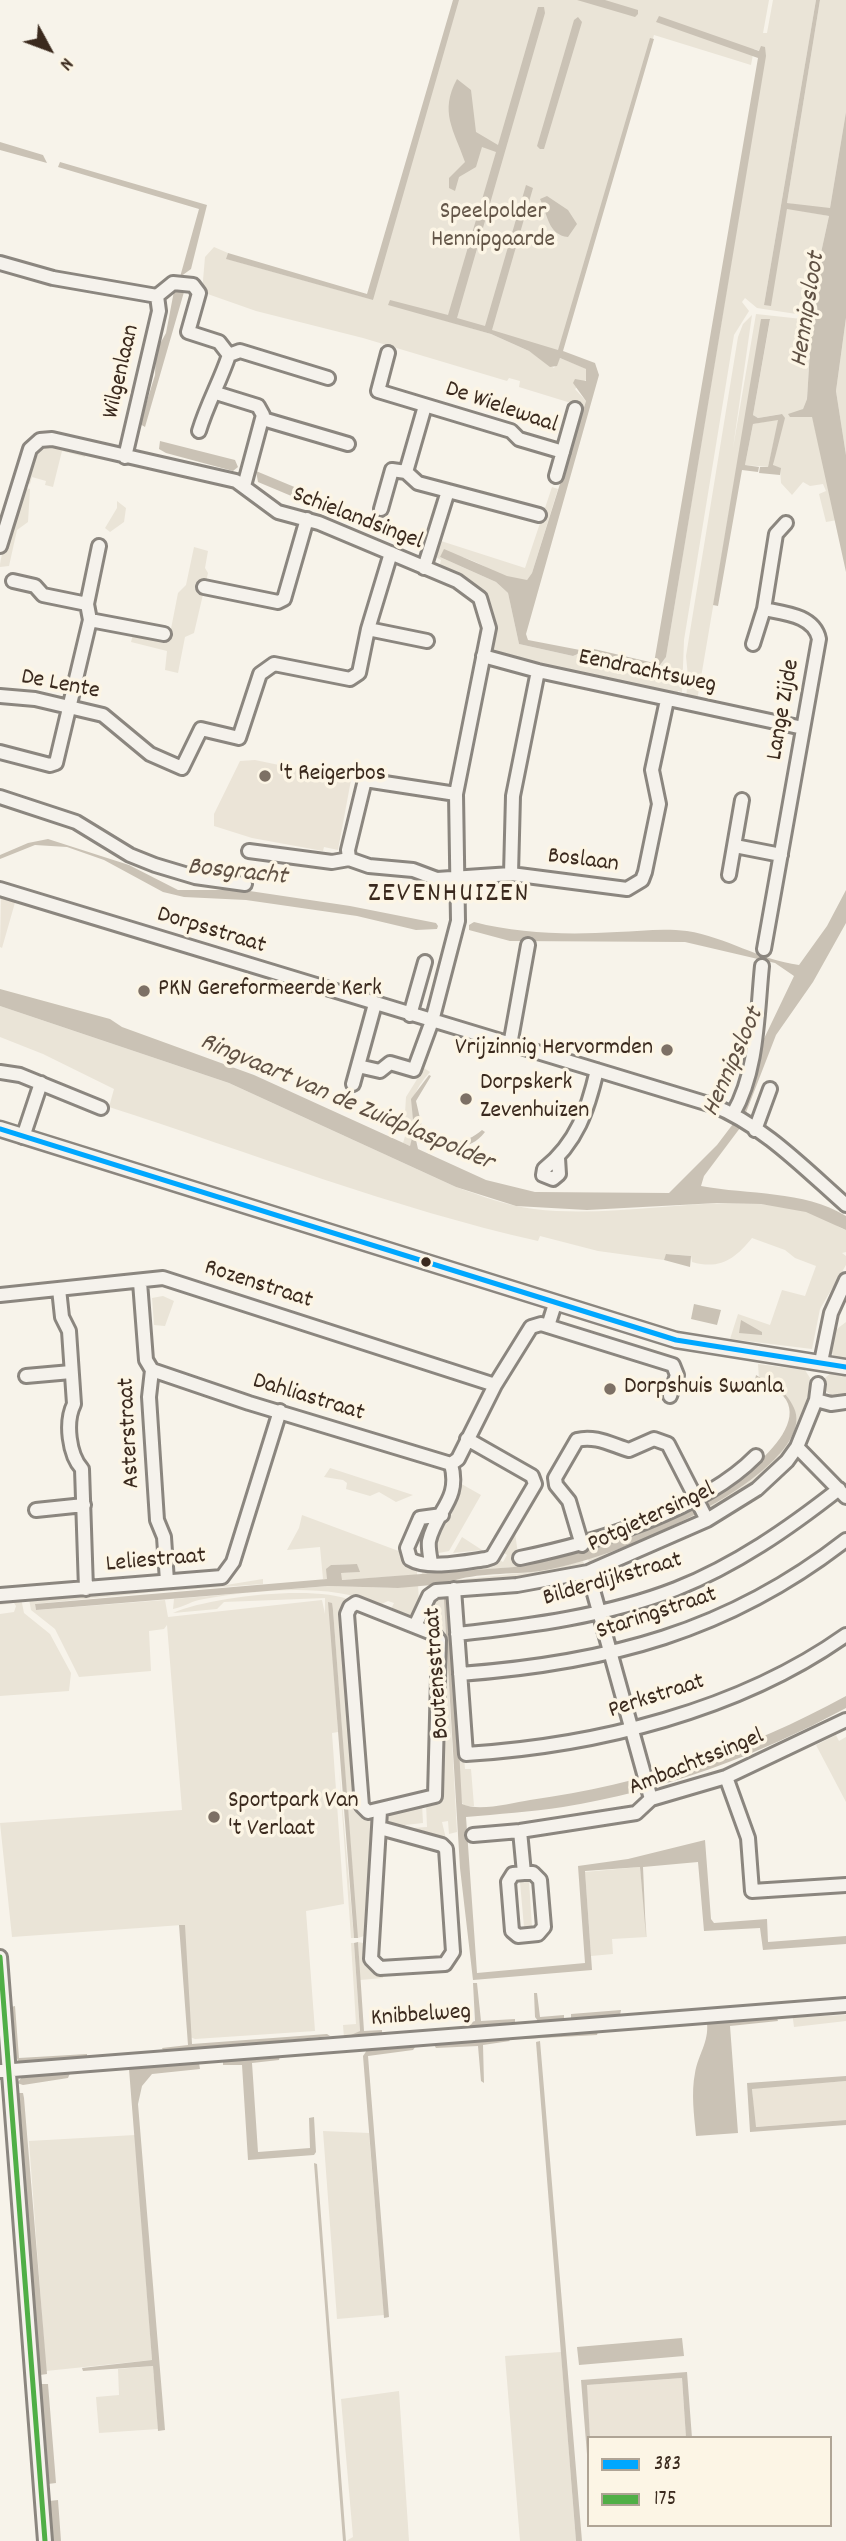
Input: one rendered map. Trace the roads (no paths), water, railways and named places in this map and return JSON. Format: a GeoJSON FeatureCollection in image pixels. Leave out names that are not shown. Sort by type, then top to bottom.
{"type":"FeatureCollection","features":[{"type":"Feature","properties":{"kind":"main road"},"geometry":{"type":"LineString","coordinates":[[0,1129],[676,1340],[846,1367]]}},
{"type":"Feature","properties":{"kind":"street","name":"Wilgenlaan"},"geometry":{"type":"LineString","coordinates":[[0,263],[53,278],[157,296],[173,283],[192,285],[198,293],[188,332],[219,342],[229,355]]}},
{"type":"Feature","properties":{"kind":"street","name":"Wilgenlaan"},"geometry":{"type":"LineString","coordinates":[[125,457],[159,311],[157,296]]}},
{"type":"Feature","properties":{"kind":"street"},"geometry":{"type":"LineString","coordinates":[[199,431],[208,402],[216,393],[229,355],[240,351],[328,378]]}},
{"type":"Feature","properties":{"kind":"street","name":"De Wielewaal"},"geometry":{"type":"LineString","coordinates":[[388,353],[377,391],[511,431],[519,439],[563,452]]}},
{"type":"Feature","properties":{"kind":"street"},"geometry":{"type":"LineString","coordinates":[[216,393],[258,407],[263,419],[244,486]]}},
{"type":"Feature","properties":{"kind":"street","name":"De Wielewaal"},"geometry":{"type":"LineString","coordinates":[[381,509],[392,470],[405,472],[425,406]]}},
{"type":"Feature","properties":{"kind":"street","name":"De Wielewaal"},"geometry":{"type":"LineString","coordinates":[[556,476],[575,409]]}},
{"type":"Feature","properties":{"kind":"street"},"geometry":{"type":"LineString","coordinates":[[263,419],[348,444]]}},
{"type":"Feature","properties":{"kind":"street","name":"Schielandsingel"},"geometry":{"type":"LineString","coordinates":[[0,546],[30,449],[40,440],[52,439],[221,476],[244,486],[272,509],[307,519],[470,587],[480,598],[489,628],[456,794],[458,921],[432,1021]]}},
{"type":"Feature","properties":{"kind":"street"},"geometry":{"type":"LineString","coordinates":[[405,472],[418,483],[539,515]]}},
{"type":"Feature","properties":{"kind":"street"},"geometry":{"type":"LineString","coordinates":[[424,568],[448,491]]}},
{"type":"Feature","properties":{"kind":"street"},"geometry":{"type":"LineString","coordinates":[[204,586],[278,602],[284,599],[307,519]]}},
{"type":"Feature","properties":{"kind":"street"},"geometry":{"type":"LineString","coordinates":[[753,644],[764,609],[776,534],[786,523]]}},
{"type":"Feature","properties":{"kind":"street"},"geometry":{"type":"LineString","coordinates":[[0,752],[51,765],[56,762],[90,620],[86,604],[99,546]]}},
{"type":"Feature","properties":{"kind":"street"},"geometry":{"type":"LineString","coordinates":[[390,554],[368,629],[427,641]]}},
{"type":"Feature","properties":{"kind":"street"},"geometry":{"type":"LineString","coordinates":[[13,581],[35,586],[43,595],[86,604]]}},
{"type":"Feature","properties":{"kind":"street","name":"Lange Zijde"},"geometry":{"type":"LineString","coordinates":[[764,609],[797,616],[819,635],[764,949]]}},
{"type":"Feature","properties":{"kind":"street"},"geometry":{"type":"LineString","coordinates":[[90,620],[164,634]]}},
{"type":"Feature","properties":{"kind":"street","name":"De Lente"},"geometry":{"type":"LineString","coordinates":[[0,696],[103,715],[150,754],[182,768],[201,729],[239,738],[260,674],[267,667],[283,665],[350,679],[359,673],[368,629]]}},
{"type":"Feature","properties":{"kind":"street","name":"Eendrachtsweg"},"geometry":{"type":"LineString","coordinates":[[483,656],[538,671],[803,728]]}},
{"type":"Feature","properties":{"kind":"street"},"geometry":{"type":"LineString","coordinates":[[512,874],[513,796],[538,671]]}},
{"type":"Feature","properties":{"kind":"street","name":"Boslaan"},"geometry":{"type":"LineString","coordinates":[[249,850],[332,862],[349,859],[369,866],[413,870],[437,879],[512,874],[627,889],[642,880],[659,804],[652,770],[667,700]]}},
{"type":"Feature","properties":{"kind":"street"},"geometry":{"type":"LineString","coordinates":[[349,859],[348,850],[365,780],[401,787],[414,785],[456,794]]}},
{"type":"Feature","properties":{"kind":"street"},"geometry":{"type":"LineString","coordinates":[[0,797],[76,821],[130,855],[155,865],[195,877],[245,884]]}},
{"type":"Feature","properties":{"kind":"street"},"geometry":{"type":"LineString","coordinates":[[729,875],[742,800]]}},
{"type":"Feature","properties":{"kind":"street"},"geometry":{"type":"LineString","coordinates":[[735,846],[781,855]]}},
{"type":"Feature","properties":{"kind":"street","name":"Dorpsstraat"},"geometry":{"type":"LineString","coordinates":[[0,889],[410,1015],[689,1097],[733,1114],[751,1126],[846,1205]]}},
{"type":"Feature","properties":{"kind":"street"},"geometry":{"type":"LineString","coordinates":[[510,1045],[528,945]]}},
{"type":"Feature","properties":{"kind":"street"},"geometry":{"type":"LineString","coordinates":[[410,1015],[425,962]]}},
{"type":"Feature","properties":{"kind":"street"},"geometry":{"type":"LineString","coordinates":[[733,1114],[743,1096],[750,1072],[762,966]]}},
{"type":"Feature","properties":{"kind":"street"},"geometry":{"type":"LineString","coordinates":[[353,1084],[375,1004]]}},
{"type":"Feature","properties":{"kind":"street"},"geometry":{"type":"LineString","coordinates":[[358,1066],[380,1071],[390,1063],[414,1070],[426,1030],[432,1021]]}},
{"type":"Feature","properties":{"kind":"street"},"geometry":{"type":"LineString","coordinates":[[558,1158],[588,1111],[597,1070]]}},
{"type":"Feature","properties":{"kind":"street"},"geometry":{"type":"LineString","coordinates":[[0,1072],[20,1075],[101,1108]]}},
{"type":"Feature","properties":{"kind":"street"},"geometry":{"type":"LineString","coordinates":[[23,1137],[41,1083]]}},
{"type":"Feature","properties":{"kind":"street"},"geometry":{"type":"LineString","coordinates":[[751,1126],[770,1089]]}},
{"type":"Feature","properties":{"kind":"street","name":"Rozenstraat"},"geometry":{"type":"LineString","coordinates":[[0,1295],[163,1279],[495,1385]]}},
{"type":"Feature","properties":{"kind":"street"},"geometry":{"type":"LineString","coordinates":[[821,1362],[831,1313],[846,1280]]}},
{"type":"Feature","properties":{"kind":"street","name":"Asterstraat"},"geometry":{"type":"LineString","coordinates":[[140,1282],[146,1360],[152,1370],[149,1397],[157,1520],[164,1537],[167,1581]]}},
{"type":"Feature","properties":{"kind":"street"},"geometry":{"type":"LineString","coordinates":[[59,1289],[62,1317],[69,1331],[74,1404],[69,1413],[73,1459],[82,1469],[85,1527],[82,1548],[86,1589]]}},
{"type":"Feature","properties":{"kind":"street"},"geometry":{"type":"LineString","coordinates":[[548,1326],[555,1304]]}},
{"type":"Feature","properties":{"kind":"street"},"geometry":{"type":"LineString","coordinates":[[430,1563],[429,1541],[456,1480],[451,1464],[458,1459],[495,1385],[531,1327],[538,1324],[548,1326],[673,1366],[677,1376],[670,1396]]}},
{"type":"Feature","properties":{"kind":"street","name":"Dahliastraat"},"geometry":{"type":"LineString","coordinates":[[152,1370],[451,1464]]}},
{"type":"Feature","properties":{"kind":"street"},"geometry":{"type":"LineString","coordinates":[[26,1376],[71,1372]]}},
{"type":"Feature","properties":{"kind":"street","name":"Potgietersingel"},"geometry":{"type":"LineString","coordinates":[[447,1590],[517,1586],[588,1572],[707,1520],[757,1489],[773,1476],[797,1447],[816,1400],[818,1384]]}},
{"type":"Feature","properties":{"kind":"street"},"geometry":{"type":"LineString","coordinates":[[816,1400],[831,1404],[846,1402]]}},
{"type":"Feature","properties":{"kind":"street","name":"Leliestraat"},"geometry":{"type":"LineString","coordinates":[[0,1595],[222,1577],[226,1573],[280,1411]]}},
{"type":"Feature","properties":{"kind":"street"},"geometry":{"type":"LineString","coordinates":[[442,1515],[420,1518],[407,1548],[412,1561],[430,1563],[492,1557],[535,1485],[532,1476],[467,1438]]}},
{"type":"Feature","properties":{"kind":"street"},"geometry":{"type":"LineString","coordinates":[[582,1545],[569,1501],[556,1485],[555,1478],[577,1440],[594,1439],[629,1450],[653,1439],[668,1444],[707,1520]]}},
{"type":"Feature","properties":{"kind":"street"},"geometry":{"type":"LineString","coordinates":[[797,1447],[842,1493]]}},
{"type":"Feature","properties":{"kind":"street"},"geometry":{"type":"LineString","coordinates":[[520,1558],[582,1545],[641,1524],[733,1475],[756,1456]]}},
{"type":"Feature","properties":{"kind":"street","name":"Bilderdijkstraat"},"geometry":{"type":"LineString","coordinates":[[457,1634],[520,1627],[599,1611],[675,1590],[730,1564],[842,1493]]}},
{"type":"Feature","properties":{"kind":"street"},"geometry":{"type":"LineString","coordinates":[[37,1510],[84,1505]]}},
{"type":"Feature","properties":{"kind":"street","name":"Staringstraat"},"geometry":{"type":"LineString","coordinates":[[460,1674],[533,1669],[612,1654],[691,1630],[751,1604],[846,1540]]}},
{"type":"Feature","properties":{"kind":"street"},"geometry":{"type":"LineString","coordinates":[[588,1572],[651,1799]]}},
{"type":"Feature","properties":{"kind":"street"},"geometry":{"type":"LineString","coordinates":[[415,1626],[429,1596],[447,1590]]}},
{"type":"Feature","properties":{"kind":"street","name":"Boutensstraat"},"geometry":{"type":"LineString","coordinates":[[447,1590],[457,1634],[466,1754]]}},
{"type":"Feature","properties":{"kind":"street"},"geometry":{"type":"LineString","coordinates":[[356,1603],[362,1604],[415,1626],[439,1640],[436,1792],[431,1798],[368,1812],[362,1806],[348,1610],[356,1603]]}},
{"type":"Feature","properties":{"kind":"street","name":"Perkstraat"},"geometry":{"type":"LineString","coordinates":[[466,1754],[545,1748],[632,1729],[730,1696],[786,1671],[846,1635]]}},
{"type":"Feature","properties":{"kind":"street","name":"Ambachtssingel"},"geometry":{"type":"LineString","coordinates":[[472,1835],[520,1831],[636,1813],[651,1799],[726,1777],[846,1720]]}},
{"type":"Feature","properties":{"kind":"street"},"geometry":{"type":"LineString","coordinates":[[726,1777],[748,1838],[752,1891],[846,1885]]}},
{"type":"Feature","properties":{"kind":"street"},"geometry":{"type":"LineString","coordinates":[[380,1811],[380,1828],[376,1840],[371,1959],[380,1968],[445,1964],[453,1952],[446,1849],[442,1845],[380,1828]]}},
{"type":"Feature","properties":{"kind":"street"},"geometry":{"type":"LineString","coordinates":[[520,1831],[524,1873]]}},
{"type":"Feature","properties":{"kind":"street"},"geometry":{"type":"LineString","coordinates":[[533,1872],[540,1880],[544,1927],[538,1934],[518,1936],[513,1931],[508,1882],[513,1874],[524,1873],[533,1872]]}},
{"type":"Feature","properties":{"kind":"street"},"geometry":{"type":"LineString","coordinates":[[0,1957],[4,2071],[45,2541]]}},
{"type":"Feature","properties":{"kind":"street","name":"Knibbelweg"},"geometry":{"type":"LineString","coordinates":[[4,2071],[846,2005]]}},
{"type":"Feature","properties":{"kind":"place","name":"'t Reigerbos"},"geometry":{"type":"Point","coordinates":[265,776]}},
{"type":"Feature","properties":{"kind":"place","name":"PKN Gereformeerde Kerk"},"geometry":{"type":"Point","coordinates":[144,991]}},
{"type":"Feature","properties":{"kind":"place","name":"Vrijzinnig Hervormden"},"geometry":{"type":"Point","coordinates":[667,1050]}},
{"type":"Feature","properties":{"kind":"place","name":"Dorpskerk Zevenhuizen"},"geometry":{"type":"Point","coordinates":[466,1099]}},
{"type":"Feature","properties":{"kind":"place","name":"Dorpshuis Swanla"},"geometry":{"type":"Point","coordinates":[610,1389]}},
{"type":"Feature","properties":{"kind":"place","name":"Sportpark Van 't Verlaat"},"geometry":{"type":"Point","coordinates":[214,1817]}},
{"type":"Feature","properties":{"kind":"district","name":"ZEVENHUIZEN"},"geometry":{"type":"Point","coordinates":[449,896]}},
{"type":"Feature","properties":{"kind":"park label","name":"Speelpolder Hennipgaarde"},"geometry":{"type":"Point","coordinates":[493,228]}},
{"type":"Feature","properties":{"kind":"water label","name":"Hennipsloot"},"geometry":{"type":"Point","coordinates":[810,310]}},
{"type":"Feature","properties":{"kind":"water label","name":"Bosgracht"},"geometry":{"type":"Point","coordinates":[237,874]}},
{"type":"Feature","properties":{"kind":"water label","name":"Hennipsloot"},"geometry":{"type":"Point","coordinates":[735,1063]}},
{"type":"Feature","properties":{"kind":"water label","name":"Ringvaart van de Zuidplaspolder"},"geometry":{"type":"Point","coordinates":[346,1104]}}]}
